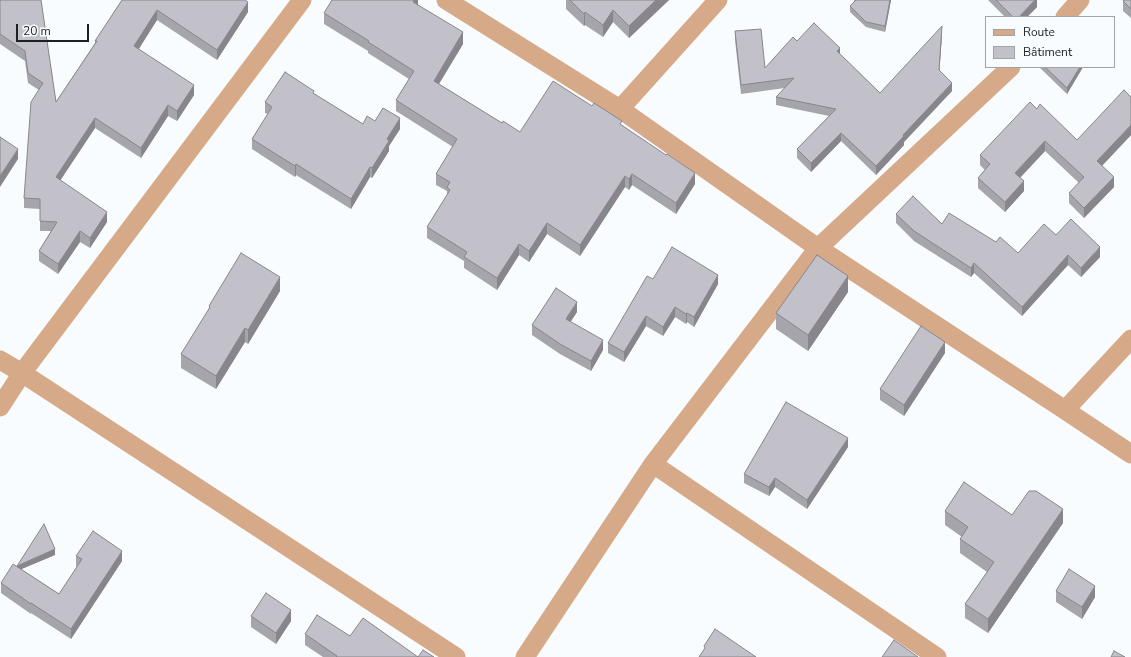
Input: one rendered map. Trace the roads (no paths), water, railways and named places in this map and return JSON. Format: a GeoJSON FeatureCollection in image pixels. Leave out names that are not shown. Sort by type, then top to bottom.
{"type":"FeatureCollection","features":[{"type":"Feature","properties":{"kind":"street"},"geometry":{"type":"LineString","coordinates":[[0,407],[22,373],[302,0]]}},
{"type":"Feature","properties":{"kind":"street"},"geometry":{"type":"LineString","coordinates":[[446,0],[620,109],[818,248],[1131,454]]}},
{"type":"Feature","properties":{"kind":"street"},"geometry":{"type":"LineString","coordinates":[[620,109],[718,0]]}},
{"type":"Feature","properties":{"kind":"street"},"geometry":{"type":"LineString","coordinates":[[1066,16],[1080,0]]}},
{"type":"Feature","properties":{"kind":"street"},"geometry":{"type":"LineString","coordinates":[[524,657],[653,464],[818,248],[1011,68]]}},
{"type":"Feature","properties":{"kind":"street"},"geometry":{"type":"LineString","coordinates":[[1065,410],[1131,339]]}},
{"type":"Feature","properties":{"kind":"street"},"geometry":{"type":"LineString","coordinates":[[0,360],[456,657]]}},
{"type":"Feature","properties":{"kind":"street"},"geometry":{"type":"LineString","coordinates":[[653,464],[937,657]]}}]}
